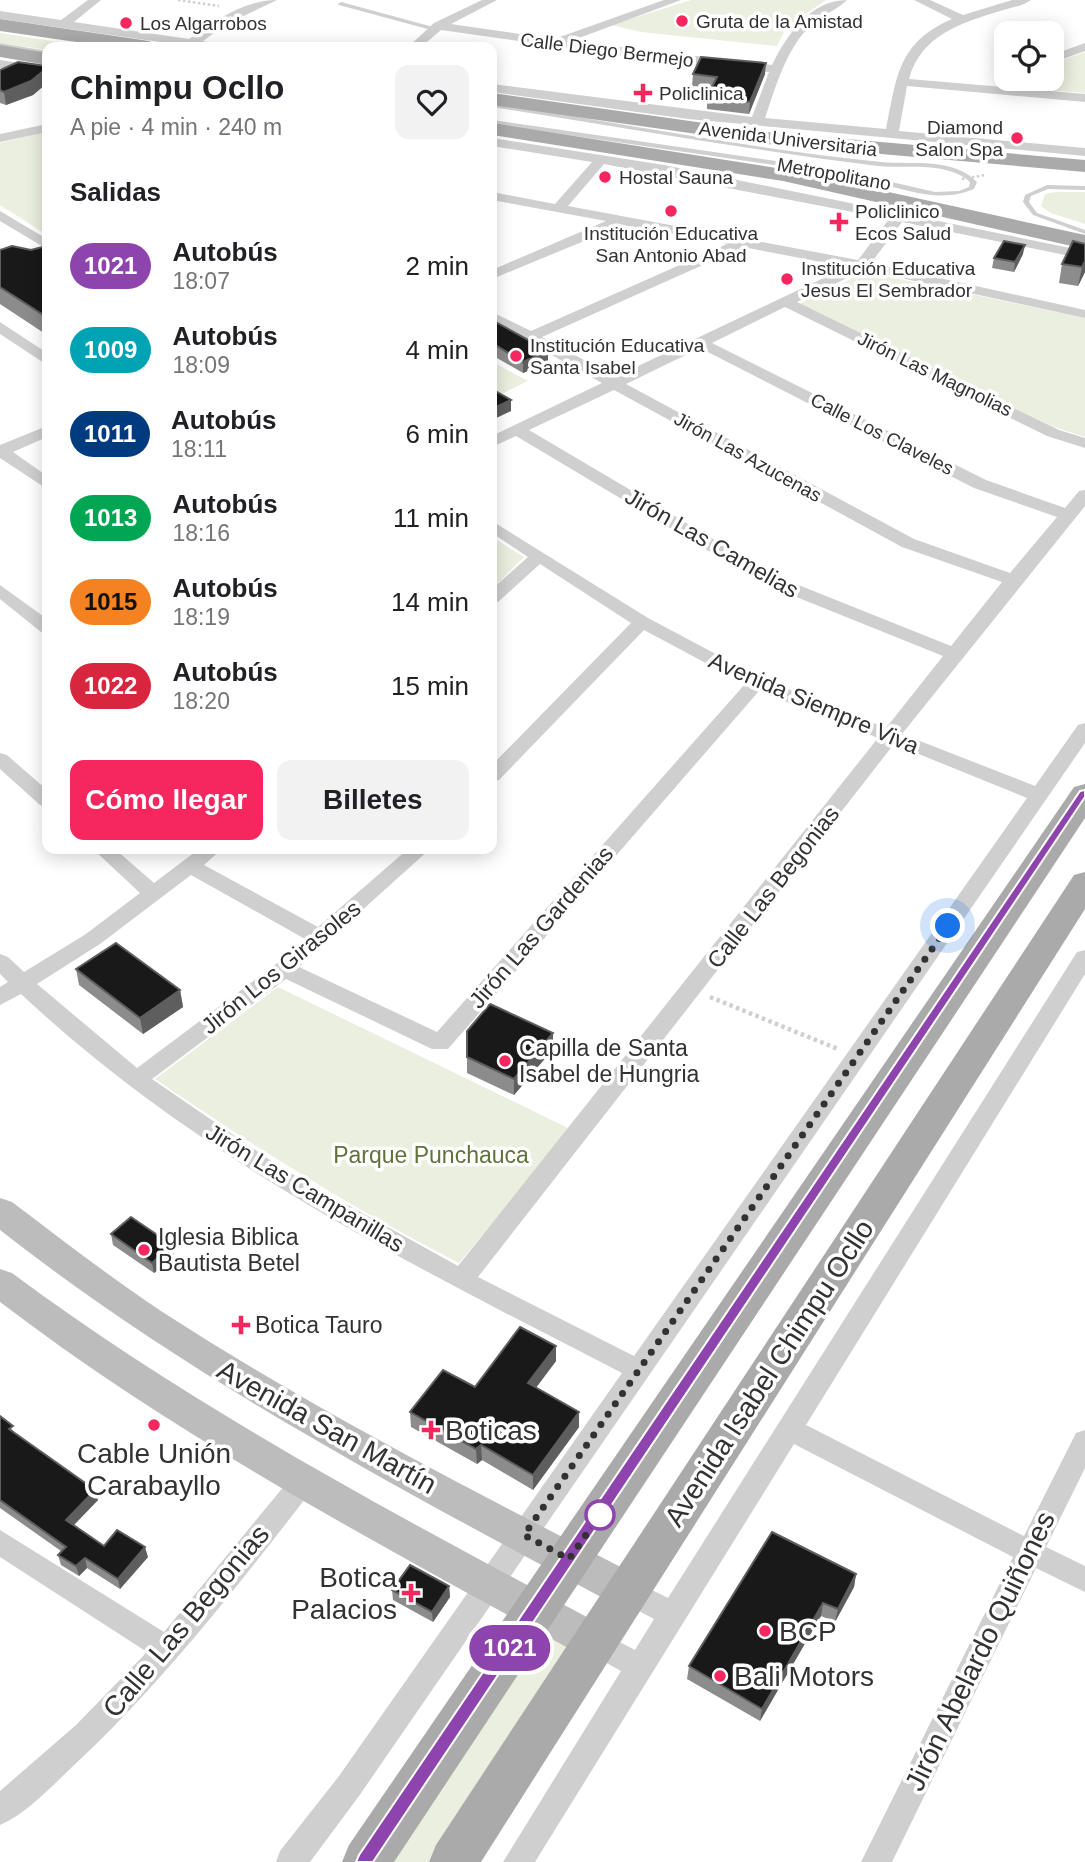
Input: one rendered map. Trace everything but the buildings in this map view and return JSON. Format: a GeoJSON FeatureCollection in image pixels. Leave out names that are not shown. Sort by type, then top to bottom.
{"type":"FeatureCollection","features":[{"type":"Feature","properties":{"kind":"main road"},"geometry":{"type":"LineString","coordinates":[[0,17],[30,29]]}},
{"type":"Feature","properties":{"kind":"main road"},"geometry":{"type":"LineString","coordinates":[[0,25],[116,42]]}},
{"type":"Feature","properties":{"kind":"main road"},"geometry":{"type":"LineString","coordinates":[[2,63],[42,59]]}},
{"type":"Feature","properties":{"kind":"main road","name":"Avenida Universitaria"},"geometry":{"type":"LineString","coordinates":[[497,100],[767,138],[1085,166]]}},
{"type":"Feature","properties":{"kind":"main road","name":"Avenida Universitaria"},"geometry":{"type":"LineString","coordinates":[[497,130],[783,175],[1085,242]]}},
{"type":"Feature","properties":{"kind":"main road"},"geometry":{"type":"LineString","coordinates":[[987,143],[1042,162]]}},
{"type":"Feature","properties":{"kind":"main road"},"geometry":{"type":"LineString","coordinates":[[366,1862],[1085,794]]}},
{"type":"Feature","properties":{"kind":"main road","name":"Avenida Isabel Chimpu Ocllo"},"geometry":{"type":"LineString","coordinates":[[453,1862],[1085,883]]}},
{"type":"Feature","properties":{"kind":"main road","name":"Avenida San Martín"},"geometry":{"type":"LineString","coordinates":[[0,1211],[104,1292],[286,1408],[628,1591]]}},
{"type":"Feature","properties":{"kind":"main road"},"geometry":{"type":"LineString","coordinates":[[0,1283],[131,1378],[303,1482],[595,1642]]}},
{"type":"Feature","properties":{"kind":"street"},"geometry":{"type":"LineString","coordinates":[[64,24],[95,0]]}},
{"type":"Feature","properties":{"kind":"street"},"geometry":{"type":"LineString","coordinates":[[193,42],[223,21],[271,0]]}},
{"type":"Feature","properties":{"kind":"street"},"geometry":{"type":"LineString","coordinates":[[420,42],[460,7],[491,0]]}},
{"type":"Feature","properties":{"kind":"street"},"geometry":{"type":"LineString","coordinates":[[551,44],[676,0]]}},
{"type":"Feature","properties":{"kind":"street"},"geometry":{"type":"LineString","coordinates":[[757,122],[776,69],[797,30],[815,14],[841,0]]}},
{"type":"Feature","properties":{"kind":"street"},"geometry":{"type":"LineString","coordinates":[[920,0],[962,20]]}},
{"type":"Feature","properties":{"kind":"street"},"geometry":{"type":"LineString","coordinates":[[891,135],[911,56],[920,44],[932,34],[962,20],[1024,0]]}},
{"type":"Feature","properties":{"kind":"street"},"geometry":{"type":"LineString","coordinates":[[0,17],[185,42]]}},
{"type":"Feature","properties":{"kind":"street","name":"Calle Diego Bermejo"},"geometry":{"type":"LineString","coordinates":[[437,28],[551,44],[776,69]]}},
{"type":"Feature","properties":{"kind":"street"},"geometry":{"type":"LineString","coordinates":[[1064,55],[1085,47]]}},
{"type":"Feature","properties":{"kind":"street"},"geometry":{"type":"LineString","coordinates":[[2,63],[42,70]]}},
{"type":"Feature","properties":{"kind":"street"},"geometry":{"type":"LineString","coordinates":[[903,82],[1085,98]]}},
{"type":"Feature","properties":{"kind":"street","name":"Avenida Universitaria"},"geometry":{"type":"LineString","coordinates":[[497,89],[757,122],[1085,152]]}},
{"type":"Feature","properties":{"kind":"street"},"geometry":{"type":"LineString","coordinates":[[0,138],[42,129]]}},
{"type":"Feature","properties":{"kind":"street"},"geometry":{"type":"LineString","coordinates":[[497,143],[601,159],[1085,255]]}},
{"type":"Feature","properties":{"kind":"street"},"geometry":{"type":"LineString","coordinates":[[560,207],[601,159]]}},
{"type":"Feature","properties":{"kind":"street"},"geometry":{"type":"LineString","coordinates":[[499,197],[862,265],[1085,314]]}},
{"type":"Feature","properties":{"kind":"street"},"geometry":{"type":"LineString","coordinates":[[0,215],[42,241]]}},
{"type":"Feature","properties":{"kind":"street"},"geometry":{"type":"LineString","coordinates":[[497,440],[862,265],[899,216]]}},
{"type":"Feature","properties":{"kind":"street"},"geometry":{"type":"LineString","coordinates":[[497,273],[624,219]]}},
{"type":"Feature","properties":{"kind":"street"},"geometry":{"type":"LineString","coordinates":[[530,337],[743,242]]}},
{"type":"Feature","properties":{"kind":"street"},"geometry":{"type":"LineString","coordinates":[[22,251],[42,244]]}},
{"type":"Feature","properties":{"kind":"street","name":"Jirón Las Magnolias"},"geometry":{"type":"LineString","coordinates":[[786,302],[1053,433],[1085,443]]}},
{"type":"Feature","properties":{"kind":"street","name":"Jirón Las Azucenas"},"geometry":{"type":"LineString","coordinates":[[497,319],[877,528],[908,543],[1013,580]]}},
{"type":"Feature","properties":{"kind":"street"},"geometry":{"type":"LineString","coordinates":[[0,327],[42,356]]}},
{"type":"Feature","properties":{"kind":"street","name":"Calle Los Claveles"},"geometry":{"type":"LineString","coordinates":[[701,342],[980,484],[1068,515]]}},
{"type":"Feature","properties":{"kind":"street"},"geometry":{"type":"LineString","coordinates":[[30,348],[42,343]]}},
{"type":"Feature","properties":{"kind":"street","name":"Jirón Las Camelias"},"geometry":{"type":"LineString","coordinates":[[517,430],[770,580],[955,654]]}},
{"type":"Feature","properties":{"kind":"street"},"geometry":{"type":"LineString","coordinates":[[0,450],[42,433]]}},
{"type":"Feature","properties":{"kind":"street"},"geometry":{"type":"LineString","coordinates":[[0,450],[42,480]]}},
{"type":"Feature","properties":{"kind":"street","name":"Calle Las Begonias"},"geometry":{"type":"LineString","coordinates":[[462,1279],[693,990],[1013,580],[1085,495]]}},
{"type":"Feature","properties":{"kind":"street","name":"Avenida Siempre Viva"},"geometry":{"type":"LineString","coordinates":[[497,529],[642,622],[756,683],[1039,795]]}},
{"type":"Feature","properties":{"kind":"street"},"geometry":{"type":"LineString","coordinates":[[497,594],[539,556]]}},
{"type":"Feature","properties":{"kind":"street"},"geometry":{"type":"LineString","coordinates":[[1,592],[42,624]]}},
{"type":"Feature","properties":{"kind":"street"},"geometry":{"type":"LineString","coordinates":[[497,771],[642,622]]}},
{"type":"Feature","properties":{"kind":"street","name":"Jirón Las Gardenias"},"geometry":{"type":"LineString","coordinates":[[284,969],[440,1043],[756,683]]}},
{"type":"Feature","properties":{"kind":"street"},"geometry":{"type":"LineString","coordinates":[[291,1862],[349,1786],[1039,795],[1077,755],[1085,729]]}},
{"type":"Feature","properties":{"kind":"street"},"geometry":{"type":"LineString","coordinates":[[0,759],[42,796]]}},
{"type":"Feature","properties":{"kind":"street"},"geometry":{"type":"LineString","coordinates":[[109,854],[154,894]]}},
{"type":"Feature","properties":{"kind":"street"},"geometry":{"type":"LineString","coordinates":[[0,997],[154,894],[206,854]]}},
{"type":"Feature","properties":{"kind":"street","name":"Jirón Los Girasoles"},"geometry":{"type":"LineString","coordinates":[[137,1079],[284,969],[414,854]]}},
{"type":"Feature","properties":{"kind":"street"},"geometry":{"type":"LineString","coordinates":[[190,866],[320,938]]}},
{"type":"Feature","properties":{"kind":"street","name":"Avenida Isabel Chimpu Ocllo"},"geometry":{"type":"LineString","coordinates":[[518,1862],[1085,957]]}},
{"type":"Feature","properties":{"kind":"street","name":"Jirón Las Campanillas"},"geometry":{"type":"LineString","coordinates":[[0,962],[137,1079],[274,1174],[353,1222],[639,1370]]}},
{"type":"Feature","properties":{"kind":"street"},"geometry":{"type":"LineString","coordinates":[[789,1429],[1085,1580]]}},
{"type":"Feature","properties":{"kind":"street","name":"Jirón Abelardo Quiñones"},"geometry":{"type":"LineString","coordinates":[[876,1862],[1028,1550],[1085,1441]]}},
{"type":"Feature","properties":{"kind":"street","name":"Calle Las Begonias"},"geometry":{"type":"LineString","coordinates":[[0,1810],[51,1770],[169,1651],[303,1482]]}},
{"type":"Feature","properties":{"kind":"street"},"geometry":{"type":"LineString","coordinates":[[0,1542],[169,1651]]}},
{"type":"Feature","properties":{"kind":"street","name":"Avenida San Martín"},"geometry":{"type":"LineString","coordinates":[[628,1591],[673,1615]]}},
{"type":"Feature","properties":{"kind":"street"},"geometry":{"type":"LineString","coordinates":[[595,1642],[640,1667]]}},
{"type":"Feature","properties":{"kind":"lane"},"geometry":{"type":"LineString","coordinates":[[341,4],[437,28]]}},
{"type":"Feature","properties":{"kind":"lane"},"geometry":{"type":"LineString","coordinates":[[0,30],[79,42]]}},
{"type":"Feature","properties":{"kind":"lane"},"geometry":{"type":"LineString","coordinates":[[0,45],[42,52]]}},
{"type":"Feature","properties":{"kind":"lane","name":"Metropolitano"},"geometry":{"type":"LineString","coordinates":[[497,107],[864,162],[946,169],[969,176],[974,182],[972,188],[964,194],[942,195],[858,177],[497,123]]}},
{"type":"Feature","properties":{"kind":"lane"},"geometry":{"type":"LineString","coordinates":[[1085,188],[1047,187],[1028,195],[1026,202],[1035,214],[1085,232]]}},
{"type":"Feature","properties":{"kind":"path"},"geometry":{"type":"LineString","coordinates":[[178,0],[246,10]]}},
{"type":"Feature","properties":{"kind":"path"},"geometry":{"type":"LineString","coordinates":[[962,179],[985,175]]}},
{"type":"Feature","properties":{"kind":"path"},"geometry":{"type":"LineString","coordinates":[[693,990],[856,1057]]}},
{"type":"Feature","properties":{"kind":"green space"},"geometry":{"type":"Polygon","coordinates":[[[691,0],[826,0],[786,28],[777,46],[641,32],[611,25],[691,0]]]}},
{"type":"Feature","properties":{"kind":"green space"},"geometry":{"type":"Polygon","coordinates":[[[0,33],[60,42],[42,42],[42,49],[0,43],[0,33]]]}},
{"type":"Feature","properties":{"kind":"green space"},"geometry":{"type":"Polygon","coordinates":[[[1085,52],[1085,93],[1059,91],[1064,91],[1064,60],[1085,52]]]}},
{"type":"Feature","properties":{"kind":"green space"},"geometry":{"type":"Polygon","coordinates":[[[42,132],[42,232],[0,205],[0,143],[42,132]]]}},
{"type":"Feature","properties":{"kind":"green space"},"geometry":{"type":"Polygon","coordinates":[[[1085,192],[1085,224],[1051,213],[1041,206],[1045,194],[1085,192]]]}},
{"type":"Feature","properties":{"kind":"green space"},"geometry":{"type":"Polygon","coordinates":[[[866,272],[1085,318],[1085,437],[1054,427],[799,304],[866,272]]]}},
{"type":"Feature","properties":{"kind":"green space"},"geometry":{"type":"Polygon","coordinates":[[[497,364],[528,381],[497,396],[497,364]]]}},
{"type":"Feature","properties":{"kind":"green space"},"geometry":{"type":"Polygon","coordinates":[[[497,540],[524,557],[497,584],[497,540]]]}},
{"type":"Feature","properties":{"kind":"green space","name":"Parque Punchauca"},"geometry":{"type":"Polygon","coordinates":[[[278,987],[570,1129],[459,1263],[304,1176],[155,1079],[278,987]]]}},
{"type":"Feature","properties":{"kind":"green space"},"geometry":{"type":"Polygon","coordinates":[[[542,1632],[571,1649],[433,1862],[386,1862],[542,1632]]]}},
{"type":"Feature","properties":{"kind":"bus line","name":"1021"},"geometry":{"type":"LineString","coordinates":[[366,1862],[1085,794]]}},
{"type":"Feature","properties":{"kind":"place","name":"Gruta de la Amistad"},"geometry":{"type":"Point","coordinates":[682,21]}},
{"type":"Feature","properties":{"kind":"place","name":"Los Algarrobos"},"geometry":{"type":"Point","coordinates":[126,23]}},
{"type":"Feature","properties":{"kind":"place","name":"Policlinica"},"geometry":{"type":"Point","coordinates":[643,93]}},
{"type":"Feature","properties":{"kind":"place","name":"Diamond Salon Spa"},"geometry":{"type":"Point","coordinates":[1017,138]}},
{"type":"Feature","properties":{"kind":"place","name":"Hostal Sauna"},"geometry":{"type":"Point","coordinates":[605,177]}},
{"type":"Feature","properties":{"kind":"place","name":"Institución Educativa San Antonio Abad"},"geometry":{"type":"Point","coordinates":[671,211]}},
{"type":"Feature","properties":{"kind":"place","name":"Policlinico Ecos Salud"},"geometry":{"type":"Point","coordinates":[839,222]}},
{"type":"Feature","properties":{"kind":"place","name":"Institución Educativa Jesus El Sembrador"},"geometry":{"type":"Point","coordinates":[787,279]}},
{"type":"Feature","properties":{"kind":"place","name":"Institución Educativa Santa Isabel"},"geometry":{"type":"Point","coordinates":[516,356]}},
{"type":"Feature","properties":{"kind":"place","name":"Capilla de Santa Isabel de Hungria"},"geometry":{"type":"Point","coordinates":[505,1061]}},
{"type":"Feature","properties":{"kind":"place","name":"Iglesia Biblica Bautista Betel"},"geometry":{"type":"Point","coordinates":[144,1250]}},
{"type":"Feature","properties":{"kind":"place","name":"Botica Tauro"},"geometry":{"type":"Point","coordinates":[241,1325]}},
{"type":"Feature","properties":{"kind":"place","name":"Cable Unión Carabayllo"},"geometry":{"type":"Point","coordinates":[154,1425]}},
{"type":"Feature","properties":{"kind":"place","name":"Boticas"},"geometry":{"type":"Point","coordinates":[431,1430]}},
{"type":"Feature","properties":{"kind":"place","name":"Botica Palacios"},"geometry":{"type":"Point","coordinates":[411,1593]}},
{"type":"Feature","properties":{"kind":"place","name":"BCP"},"geometry":{"type":"Point","coordinates":[765,1631]}},
{"type":"Feature","properties":{"kind":"place","name":"Bali Motors"},"geometry":{"type":"Point","coordinates":[720,1676]}},
{"type":"Feature","properties":{"kind":"route"},"geometry":{"type":"LineString","coordinates":[[600,1515],[569,1559],[524,1535],[948,926]]}}]}
